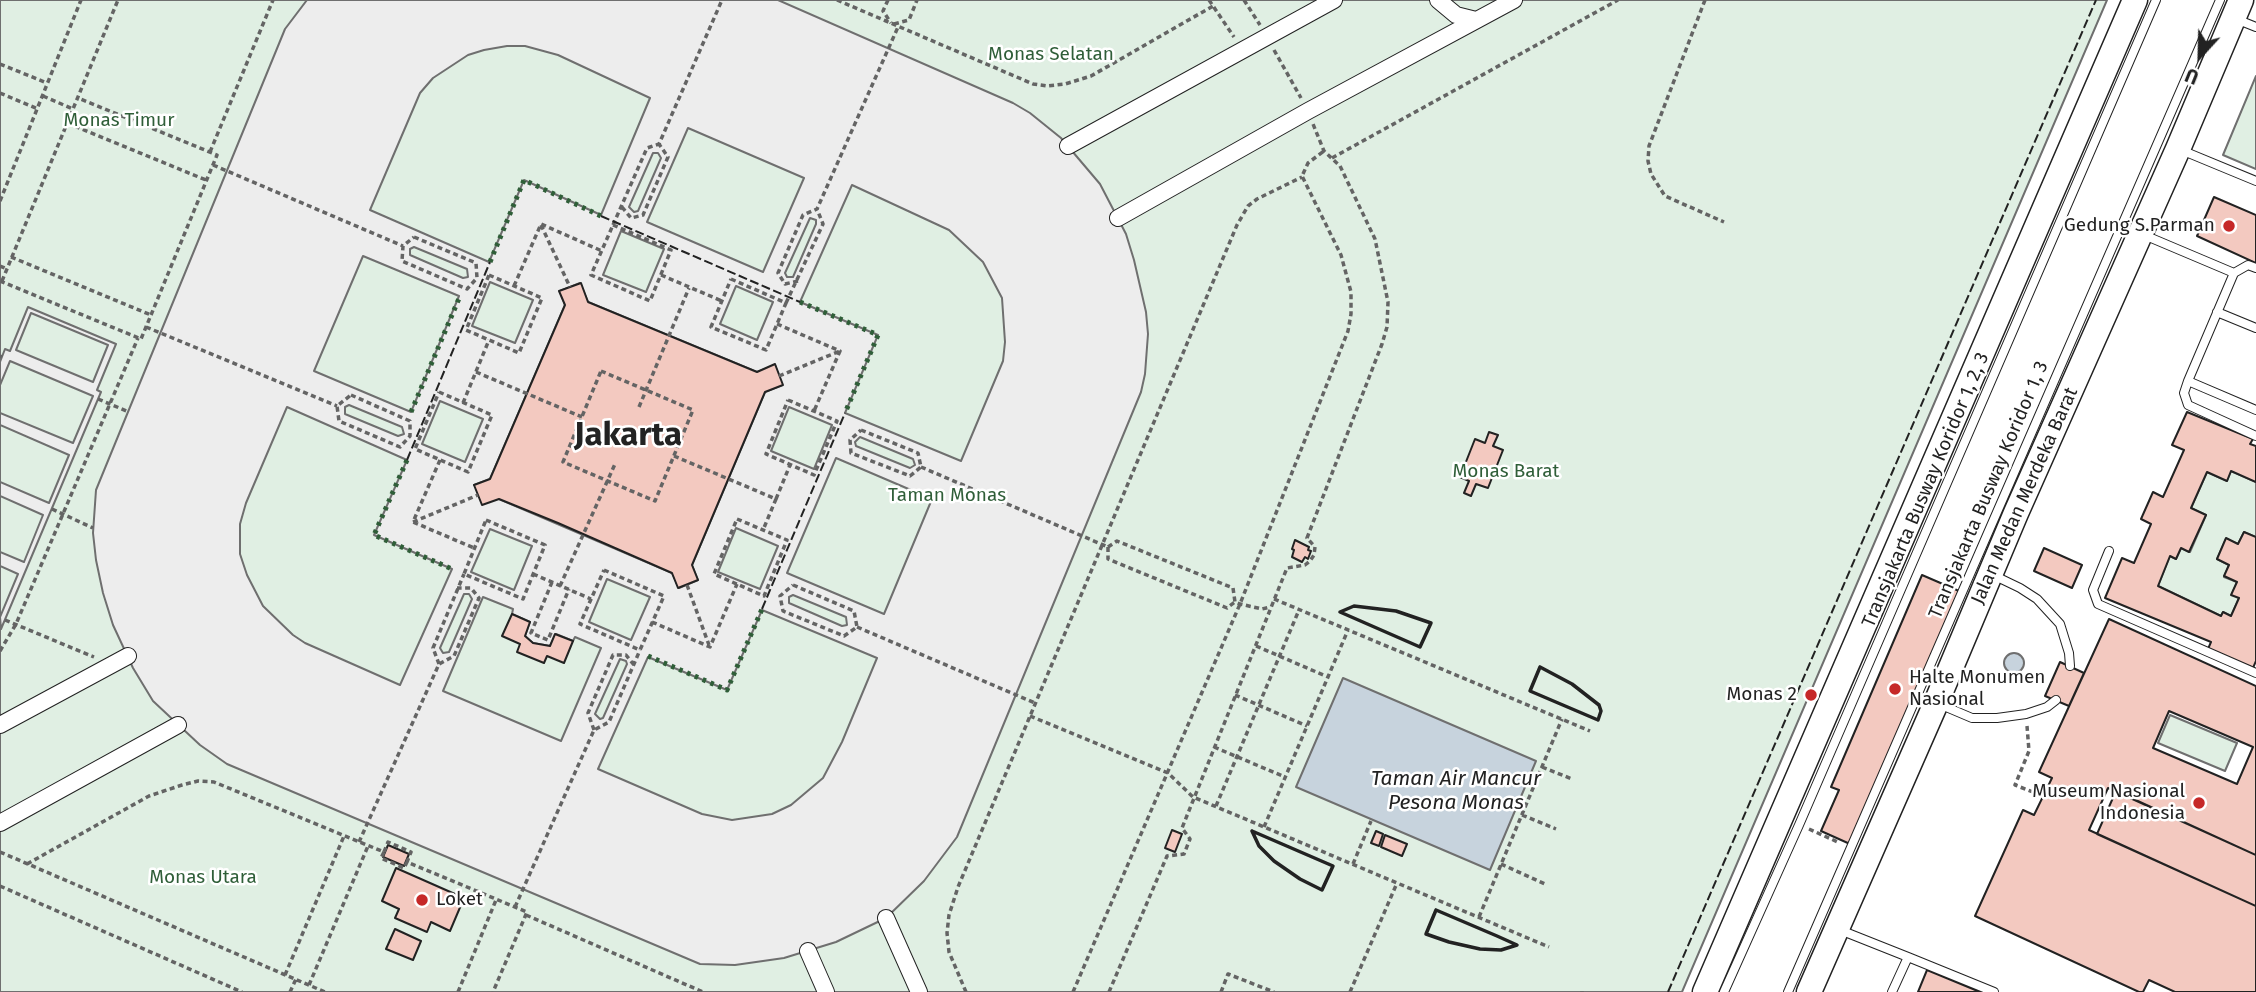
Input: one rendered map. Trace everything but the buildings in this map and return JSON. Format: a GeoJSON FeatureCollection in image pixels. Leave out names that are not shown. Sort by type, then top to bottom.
{"type":"FeatureCollection","features":[{"type":"Feature","properties":{"kind":"main road"},"geometry":{"type":"LineString","coordinates":[[1705,992],[2135,0]]}},
{"type":"Feature","properties":{"kind":"main road","name":"Jalan Medan Merdeka Barat"},"geometry":{"type":"LineString","coordinates":[[1809,992],[2178,149],[2231,6]]}},
{"type":"Feature","properties":{"kind":"street"},"geometry":{"type":"LineString","coordinates":[[1068,146],[1334,0]]}},
{"type":"Feature","properties":{"kind":"street"},"geometry":{"type":"LineString","coordinates":[[1438,0],[1456,15],[1476,20]]}},
{"type":"Feature","properties":{"kind":"street"},"geometry":{"type":"LineString","coordinates":[[1118,218],[1308,111],[1514,0]]}},
{"type":"Feature","properties":{"kind":"street"},"geometry":{"type":"LineString","coordinates":[[0,725],[128,656]]}},
{"type":"Feature","properties":{"kind":"street"},"geometry":{"type":"LineString","coordinates":[[0,823],[178,725]]}},
{"type":"Feature","properties":{"kind":"street"},"geometry":{"type":"LineString","coordinates":[[886,918],[919,992]]}},
{"type":"Feature","properties":{"kind":"street"},"geometry":{"type":"LineString","coordinates":[[808,951],[826,992]]}},
{"type":"Feature","properties":{"kind":"lane","name":"Transjakarta Busway Koridor 1, 2, 3"},"geometry":{"type":"LineString","coordinates":[[1724,992],[2156,0]]}},
{"type":"Feature","properties":{"kind":"lane"},"geometry":{"type":"LineString","coordinates":[[2231,6],[2256,27]]}},
{"type":"Feature","properties":{"kind":"lane","name":"Transjakarta Busway Koridor 1, 3"},"geometry":{"type":"LineString","coordinates":[[1788,992],[2231,6]]}},
{"type":"Feature","properties":{"kind":"lane"},"geometry":{"type":"LineString","coordinates":[[2178,149],[2256,181]]}},
{"type":"Feature","properties":{"kind":"lane"},"geometry":{"type":"LineString","coordinates":[[2141,234],[2234,273]]}},
{"type":"Feature","properties":{"kind":"lane"},"geometry":{"type":"LineString","coordinates":[[2256,268],[2248,265],[2234,273],[2184,393],[2188,405],[2256,436]]}},
{"type":"Feature","properties":{"kind":"lane"},"geometry":{"type":"LineString","coordinates":[[2217,312],[2256,328]]}},
{"type":"Feature","properties":{"kind":"lane"},"geometry":{"type":"LineString","coordinates":[[2188,381],[2256,410]]}},
{"type":"Feature","properties":{"kind":"lane"},"geometry":{"type":"LineString","coordinates":[[2109,551],[2093,590],[2098,604],[2256,673]]}},
{"type":"Feature","properties":{"kind":"lane"},"geometry":{"type":"LineString","coordinates":[[1991,574],[2020,587],[2060,624],[2070,666]]}},
{"type":"Feature","properties":{"kind":"lane"},"geometry":{"type":"LineString","coordinates":[[1936,703],[1972,718],[1997,718],[2026,714],[2056,701]]}},
{"type":"Feature","properties":{"kind":"lane"},"geometry":{"type":"LineString","coordinates":[[1836,928],[1994,992]]}},
{"type":"Feature","properties":{"kind":"lane"},"geometry":{"type":"LineString","coordinates":[[1892,992],[1908,957]]}},
{"type":"Feature","properties":{"kind":"path"},"geometry":{"type":"LineString","coordinates":[[0,201],[81,0]]}},
{"type":"Feature","properties":{"kind":"path"},"geometry":{"type":"LineString","coordinates":[[78,98],[217,155],[141,339],[1,281],[118,0]]}},
{"type":"Feature","properties":{"kind":"path"},"geometry":{"type":"LineString","coordinates":[[210,152],[273,0]]}},
{"type":"Feature","properties":{"kind":"path"},"geometry":{"type":"LineString","coordinates":[[613,225],[671,250],[650,301],[591,275],[621,206],[647,148],[659,144],[722,0]]}},
{"type":"Feature","properties":{"kind":"path"},"geometry":{"type":"LineString","coordinates":[[837,0],[1033,84],[1048,86],[1091,76],[1213,6]]}},
{"type":"Feature","properties":{"kind":"path"},"geometry":{"type":"LineString","coordinates":[[888,0],[883,11],[892,24]]}},
{"type":"Feature","properties":{"kind":"path"},"geometry":{"type":"LineString","coordinates":[[892,24],[909,20],[917,0]]}},
{"type":"Feature","properties":{"kind":"path"},"geometry":{"type":"LineString","coordinates":[[1209,0],[1243,50]]}},
{"type":"Feature","properties":{"kind":"path"},"geometry":{"type":"LineString","coordinates":[[1109,992],[1167,856],[1184,854],[1190,839],[1182,828],[1287,568],[1305,565],[1314,555],[1315,547],[1307,538],[1387,327],[1388,302],[1375,239],[1340,166],[1324,150],[1308,111],[1244,0]]}},
{"type":"Feature","properties":{"kind":"path"},"geometry":{"type":"LineString","coordinates":[[1331,158],[1618,0]]}},
{"type":"Feature","properties":{"kind":"path"},"geometry":{"type":"LineString","coordinates":[[1705,0],[1649,146],[1648,161],[1651,174],[1665,195],[1724,222]]}},
{"type":"Feature","properties":{"kind":"path"},"geometry":{"type":"LineString","coordinates":[[798,282],[785,284],[779,273],[803,215],[817,209],[898,27]]}},
{"type":"Feature","properties":{"kind":"path"},"geometry":{"type":"LineString","coordinates":[[0,64],[47,83]]}},
{"type":"Feature","properties":{"kind":"path"},"geometry":{"type":"LineString","coordinates":[[0,93],[38,109]]}},
{"type":"Feature","properties":{"kind":"path"},"geometry":{"type":"LineString","coordinates":[[43,96],[73,109]]}},
{"type":"Feature","properties":{"kind":"path"},"geometry":{"type":"LineString","coordinates":[[67,123],[206,180]]}},
{"type":"Feature","properties":{"kind":"path"},"geometry":{"type":"LineString","coordinates":[[621,206],[631,218],[643,215],[668,157],[659,144]]}},
{"type":"Feature","properties":{"kind":"path"},"geometry":{"type":"LineString","coordinates":[[966,992],[949,952],[947,933],[949,915],[958,887],[1237,225],[1248,206],[1302,176],[1308,163],[1324,150]]}},
{"type":"Feature","properties":{"kind":"path"},"geometry":{"type":"LineString","coordinates":[[213,165],[403,246]]}},
{"type":"Feature","properties":{"kind":"path"},"geometry":{"type":"LineString","coordinates":[[1073,992],[1240,604],[1348,331],[1351,314],[1350,292],[1341,255],[1302,176]]}},
{"type":"Feature","properties":{"kind":"path"},"geometry":{"type":"LineString","coordinates":[[786,303],[732,279],[711,327],[766,350],[823,224],[817,209]]}},
{"type":"Feature","properties":{"kind":"path"},"geometry":{"type":"LineString","coordinates":[[541,224],[602,251]]}},
{"type":"Feature","properties":{"kind":"path"},"geometry":{"type":"LineString","coordinates":[[514,286],[541,224]]}},
{"type":"Feature","properties":{"kind":"path"},"geometry":{"type":"LineString","coordinates":[[541,224],[570,287]]}},
{"type":"Feature","properties":{"kind":"path"},"geometry":{"type":"LineString","coordinates":[[414,237],[476,263],[477,278],[467,289],[402,261],[403,246],[414,237]]}},
{"type":"Feature","properties":{"kind":"path"},"geometry":{"type":"LineString","coordinates":[[11,257],[151,314]]}},
{"type":"Feature","properties":{"kind":"path"},"geometry":{"type":"LineString","coordinates":[[0,266],[7,269]]}},
{"type":"Feature","properties":{"kind":"path"},"geometry":{"type":"LineString","coordinates":[[489,275],[542,298],[519,352],[489,340],[466,330],[489,275]]}},
{"type":"Feature","properties":{"kind":"path"},"geometry":{"type":"LineString","coordinates":[[661,275],[722,302]]}},
{"type":"Feature","properties":{"kind":"path"},"geometry":{"type":"LineString","coordinates":[[639,407],[689,288]]}},
{"type":"Feature","properties":{"kind":"path"},"geometry":{"type":"LineString","coordinates":[[777,324],[840,351]]}},
{"type":"Feature","properties":{"kind":"path"},"geometry":{"type":"LineString","coordinates":[[146,327],[337,406]]}},
{"type":"Feature","properties":{"kind":"path"},"geometry":{"type":"LineString","coordinates":[[0,652],[16,624],[138,338]]}},
{"type":"Feature","properties":{"kind":"path"},"geometry":{"type":"LineString","coordinates":[[463,402],[489,340]]}},
{"type":"Feature","properties":{"kind":"path"},"geometry":{"type":"LineString","coordinates":[[779,376],[840,351]]}},
{"type":"Feature","properties":{"kind":"path"},"geometry":{"type":"LineString","coordinates":[[814,411],[840,351]]}},
{"type":"Feature","properties":{"kind":"path"},"geometry":{"type":"LineString","coordinates":[[601,371],[693,410],[655,501],[562,462],[582,417],[601,371]]}},
{"type":"Feature","properties":{"kind":"path"},"geometry":{"type":"LineString","coordinates":[[476,372],[582,417]]}},
{"type":"Feature","properties":{"kind":"path"},"geometry":{"type":"LineString","coordinates":[[439,393],[463,402],[492,415],[468,472],[415,449],[439,393]]}},
{"type":"Feature","properties":{"kind":"path"},"geometry":{"type":"LineString","coordinates":[[351,396],[410,421],[410,436],[400,447],[339,421],[337,406],[351,396]]}},
{"type":"Feature","properties":{"kind":"path"},"geometry":{"type":"LineString","coordinates":[[98,399],[129,412]]}},
{"type":"Feature","properties":{"kind":"path"},"geometry":{"type":"LineString","coordinates":[[788,400],[814,411],[837,421],[814,475],[766,454],[788,400]]}},
{"type":"Feature","properties":{"kind":"path"},"geometry":{"type":"LineString","coordinates":[[861,430],[918,453],[921,467],[910,477],[851,453],[850,440],[861,430]]}},
{"type":"Feature","properties":{"kind":"path"},"geometry":{"type":"LineString","coordinates":[[674,456],[776,499]]}},
{"type":"Feature","properties":{"kind":"path"},"geometry":{"type":"LineString","coordinates":[[413,522],[440,460]]}},
{"type":"Feature","properties":{"kind":"path"},"geometry":{"type":"LineString","coordinates":[[561,586],[615,464]]}},
{"type":"Feature","properties":{"kind":"path"},"geometry":{"type":"LineString","coordinates":[[763,530],[790,465]]}},
{"type":"Feature","properties":{"kind":"path"},"geometry":{"type":"LineString","coordinates":[[921,467],[1108,547]]}},
{"type":"Feature","properties":{"kind":"path"},"geometry":{"type":"LineString","coordinates":[[413,522],[478,495]]}},
{"type":"Feature","properties":{"kind":"path"},"geometry":{"type":"LineString","coordinates":[[52,509],[93,528]]}},
{"type":"Feature","properties":{"kind":"path"},"geometry":{"type":"LineString","coordinates":[[737,519],[787,540],[764,596],[737,584],[714,574],[737,519]]}},
{"type":"Feature","properties":{"kind":"path"},"geometry":{"type":"LineString","coordinates":[[439,664],[433,648],[457,588],[486,520],[545,545],[523,599],[464,573]]}},
{"type":"Feature","properties":{"kind":"path"},"geometry":{"type":"LineString","coordinates":[[413,522],[474,548]]}},
{"type":"Feature","properties":{"kind":"path"},"geometry":{"type":"LineString","coordinates":[[1108,547],[1117,541],[1233,588],[1235,602]]}},
{"type":"Feature","properties":{"kind":"path"},"geometry":{"type":"LineString","coordinates":[[1108,547],[1108,559],[1227,608],[1235,602]]}},
{"type":"Feature","properties":{"kind":"path"},"geometry":{"type":"LineString","coordinates":[[515,907],[594,730],[609,722],[664,596],[604,570],[580,624],[640,650]]}},
{"type":"Feature","properties":{"kind":"path"},"geometry":{"type":"LineString","coordinates":[[533,574],[591,598]]}},
{"type":"Feature","properties":{"kind":"path"},"geometry":{"type":"LineString","coordinates":[[552,582],[531,633],[539,637],[548,640],[569,589]]}},
{"type":"Feature","properties":{"kind":"path"},"geometry":{"type":"LineString","coordinates":[[710,647],[737,584]]}},
{"type":"Feature","properties":{"kind":"path"},"geometry":{"type":"LineString","coordinates":[[687,585],[710,647]]}},
{"type":"Feature","properties":{"kind":"path"},"geometry":{"type":"LineString","coordinates":[[793,585],[854,611],[857,627],[844,636],[783,611],[780,596],[793,585]]}},
{"type":"Feature","properties":{"kind":"path"},"geometry":{"type":"LineString","coordinates":[[359,842],[439,664],[454,656],[479,598],[471,588],[457,588]]}},
{"type":"Feature","properties":{"kind":"path"},"geometry":{"type":"LineString","coordinates":[[1274,599],[1590,731]]}},
{"type":"Feature","properties":{"kind":"path"},"geometry":{"type":"LineString","coordinates":[[1235,602],[1262,609],[1271,607]]}},
{"type":"Feature","properties":{"kind":"path"},"geometry":{"type":"LineString","coordinates":[[1216,806],[1299,610]]}},
{"type":"Feature","properties":{"kind":"path"},"geometry":{"type":"LineString","coordinates":[[5,620],[112,665]]}},
{"type":"Feature","properties":{"kind":"path"},"geometry":{"type":"LineString","coordinates":[[652,622],[710,647]]}},
{"type":"Feature","properties":{"kind":"path"},"geometry":{"type":"LineString","coordinates":[[857,627],[1035,703]]}},
{"type":"Feature","properties":{"kind":"path"},"geometry":{"type":"LineString","coordinates":[[1264,827],[1348,630]]}},
{"type":"Feature","properties":{"kind":"path"},"geometry":{"type":"LineString","coordinates":[[1255,646],[1328,677]]}},
{"type":"Feature","properties":{"kind":"path"},"geometry":{"type":"LineString","coordinates":[[594,730],[588,713],[613,655],[626,655],[635,665]]}},
{"type":"Feature","properties":{"kind":"path"},"geometry":{"type":"LineString","coordinates":[[1235,695],[1307,726]]}},
{"type":"Feature","properties":{"kind":"path"},"geometry":{"type":"LineString","coordinates":[[2026,714],[2029,751],[2015,785],[2043,796]]}},
{"type":"Feature","properties":{"kind":"path"},"geometry":{"type":"LineString","coordinates":[[1030,716],[1168,773],[1194,797],[1549,947]]}},
{"type":"Feature","properties":{"kind":"path"},"geometry":{"type":"LineString","coordinates":[[1479,917],[1562,719]]}},
{"type":"Feature","properties":{"kind":"path"},"geometry":{"type":"LineString","coordinates":[[1214,747],[1285,777]]}},
{"type":"Feature","properties":{"kind":"path"},"geometry":{"type":"LineString","coordinates":[[1542,767],[1572,779]]}},
{"type":"Feature","properties":{"kind":"path"},"geometry":{"type":"LineString","coordinates":[[27,864],[149,796],[198,781],[214,782],[384,852]]}},
{"type":"Feature","properties":{"kind":"path"},"geometry":{"type":"LineString","coordinates":[[1522,815],[1556,829]]}},
{"type":"Feature","properties":{"kind":"path"},"geometry":{"type":"LineString","coordinates":[[1353,864],[1371,821]]}},
{"type":"Feature","properties":{"kind":"path"},"geometry":{"type":"LineString","coordinates":[[1799,825],[1852,848]]}},
{"type":"Feature","properties":{"kind":"path"},"geometry":{"type":"LineString","coordinates":[[285,975],[344,836]]}},
{"type":"Feature","properties":{"kind":"path"},"geometry":{"type":"LineString","coordinates":[[388,842],[411,852],[407,862],[404,868],[381,858],[388,842]]}},
{"type":"Feature","properties":{"kind":"path"},"geometry":{"type":"LineString","coordinates":[[309,985],[368,846]]}},
{"type":"Feature","properties":{"kind":"path"},"geometry":{"type":"LineString","coordinates":[[0,852],[326,992]]}},
{"type":"Feature","properties":{"kind":"path"},"geometry":{"type":"LineString","coordinates":[[407,862],[527,912],[493,992]]}},
{"type":"Feature","properties":{"kind":"path"},"geometry":{"type":"LineString","coordinates":[[1501,864],[1545,884]]}},
{"type":"Feature","properties":{"kind":"path"},"geometry":{"type":"LineString","coordinates":[[1350,992],[1397,883]]}},
{"type":"Feature","properties":{"kind":"path"},"geometry":{"type":"LineString","coordinates":[[0,886],[242,992]]}},
{"type":"Feature","properties":{"kind":"path"},"geometry":{"type":"LineString","coordinates":[[458,992],[496,899]]}},
{"type":"Feature","properties":{"kind":"path"},"geometry":{"type":"LineString","coordinates":[[526,915],[703,992]]}},
{"type":"Feature","properties":{"kind":"path"},"geometry":{"type":"LineString","coordinates":[[1222,992],[1228,974],[1274,992]]}},
{"type":"Feature","properties":{"kind":"path"},"geometry":{"type":"LineString","coordinates":[[290,992],[296,979]]}},
{"type":"Feature","properties":{"kind":"green space","name":"Taman Monas"},"geometry":{"type":"Polygon","coordinates":[[[0,0],[2107,0],[1682,992],[0,992],[0,0]]]}},
{"type":"Feature","properties":{"kind":"green space"},"geometry":{"type":"Polygon","coordinates":[[[2256,76],[2256,169],[2223,155],[2256,76]]]}},
{"type":"Feature","properties":{"kind":"green space"},"geometry":{"type":"Polygon","coordinates":[[[2231,471],[2256,482],[2256,537],[2244,532],[2238,544],[2226,539],[2217,559],[2229,565],[2224,577],[2237,582],[2232,594],[2239,598],[2231,616],[2223,612],[2221,616],[2158,586],[2170,556],[2176,559],[2181,548],[2190,552],[2206,515],[2191,508],[2207,472],[2227,481],[2231,471]]]}},
{"type":"Feature","properties":{"kind":"green space"},"geometry":{"type":"Polygon","coordinates":[[[2170,715],[2237,743],[2225,771],[2158,743],[2170,715]]]}},
{"type":"Feature","properties":{"kind":"shaded area"},"geometry":{"type":"Polygon","coordinates":[[[307,0],[778,0],[1013,103],[1061,138],[1100,184],[1126,234],[1146,312],[1148,334],[1141,392],[957,837],[924,881],[886,918],[836,942],[784,958],[735,965],[700,964],[227,764],[200,745],[153,701],[133,668],[113,625],[103,593],[93,533],[96,490],[285,29],[307,0]],[[507,46],[468,55],[433,78],[420,93],[370,210],[489,262],[524,180],[601,215],[650,98],[558,55],[525,46],[507,46]],[[688,128],[647,222],[763,272],[804,178],[688,128]],[[653,153],[629,207],[634,212],[638,211],[661,158],[658,153],[653,153]],[[852,185],[800,302],[878,335],[845,413],[961,461],[1003,361],[1005,342],[1002,298],[983,262],[949,230],[852,185]],[[810,218],[785,273],[787,277],[793,277],[816,220],[810,218]],[[621,231],[603,275],[646,292],[664,249],[621,231]],[[414,247],[410,249],[410,255],[463,278],[468,277],[467,269],[414,247]],[[363,256],[314,371],[411,412],[459,296],[363,256]],[[490,282],[472,326],[515,343],[533,300],[490,282]],[[580,283],[560,291],[565,305],[490,479],[474,485],[499,499],[672,573],[679,588],[698,580],[692,565],[765,392],[782,385],[775,365],[757,372],[588,302],[580,283]],[[736,286],[720,324],[757,340],[773,302],[736,286]],[[440,401],[422,444],[465,462],[483,419],[440,401]],[[349,405],[345,407],[345,414],[398,436],[404,434],[402,427],[349,405]],[[287,407],[246,503],[240,524],[240,554],[263,606],[293,635],[305,643],[400,685],[452,569],[374,535],[407,460],[287,407]],[[789,407],[771,451],[814,469],[832,425],[789,407]],[[860,437],[855,442],[856,446],[910,468],[915,465],[913,459],[860,437]],[[836,458],[787,573],[884,614],[932,499],[836,458]],[[736,528],[718,572],[760,589],[778,546],[736,528]],[[490,529],[471,572],[514,590],[532,546],[490,529]],[[607,579],[589,622],[631,640],[650,597],[607,579]],[[464,594],[440,648],[443,653],[449,652],[472,599],[469,594],[464,594]],[[793,595],[789,597],[789,603],[842,626],[847,625],[846,617],[793,595]],[[483,597],[443,691],[561,741],[601,648],[575,637],[573,641],[556,634],[550,646],[533,643],[525,636],[530,622],[512,614],[513,609],[483,597]],[[762,610],[727,690],[648,657],[598,769],[702,814],[732,820],[772,814],[791,805],[823,778],[842,742],[877,658],[762,610]],[[620,659],[595,714],[600,719],[603,718],[626,661],[620,659]]]}},
{"type":"Feature","properties":{"kind":"shaded area"},"geometry":{"type":"Polygon","coordinates":[[[28,307],[116,344],[97,390],[101,392],[1,629],[0,617],[18,574],[0,566],[0,552],[24,562],[43,515],[0,496],[0,482],[49,503],[69,455],[0,425],[0,413],[73,443],[93,396],[10,361],[0,385],[0,362],[5,349],[10,351],[28,307]],[[31,313],[16,350],[93,382],[108,345],[31,313]]]}},
{"type":"Feature","properties":{"kind":"water"},"geometry":{"type":"Polygon","coordinates":[[[2014,653],[2021,656],[2024,663],[2021,670],[2014,673],[2007,670],[2004,663],[2007,656],[2014,653]]]}},
{"type":"Feature","properties":{"kind":"water","name":"Taman Air Mancur Pesona Monas"},"geometry":{"type":"Polygon","coordinates":[[[1343,678],[1536,761],[1490,870],[1296,787],[1343,678]]]}},
{"type":"Feature","properties":{"kind":"hedge"},"geometry":{"type":"LineString","coordinates":[[490,262],[524,180],[601,216]]}},
{"type":"Feature","properties":{"kind":"hedge"},"geometry":{"type":"LineString","coordinates":[[411,412],[460,296]]}},
{"type":"Feature","properties":{"kind":"hedge"},"geometry":{"type":"LineString","coordinates":[[800,302],[878,335],[845,413]]}},
{"type":"Feature","properties":{"kind":"hedge"},"geometry":{"type":"LineString","coordinates":[[407,460],[374,535],[452,569]]}},
{"type":"Feature","properties":{"kind":"hedge"},"geometry":{"type":"LineString","coordinates":[[648,656],[727,690],[762,609]]}},
{"type":"Feature","properties":{"kind":"fence"},"geometry":{"type":"LineString","coordinates":[[1668,992],[2096,0]]}},
{"type":"Feature","properties":{"kind":"fence"},"geometry":{"type":"LineString","coordinates":[[601,216],[800,302]]}},
{"type":"Feature","properties":{"kind":"fence"},"geometry":{"type":"LineString","coordinates":[[407,460],[490,262]]}},
{"type":"Feature","properties":{"kind":"fence"},"geometry":{"type":"LineString","coordinates":[[762,609],[845,413]]}},
{"type":"Feature","properties":{"kind":"wall"},"geometry":{"type":"LineString","coordinates":[[1354,606],[1396,611],[1431,623],[1420,647],[1340,612],[1354,606]]}},
{"type":"Feature","properties":{"kind":"wall"},"geometry":{"type":"LineString","coordinates":[[1540,667],[1572,684],[1599,705],[1601,711],[1598,720],[1530,691],[1540,667]]}},
{"type":"Feature","properties":{"kind":"wall"},"geometry":{"type":"LineString","coordinates":[[1252,831],[1333,866],[1322,890],[1274,861],[1259,846],[1252,831]]}},
{"type":"Feature","properties":{"kind":"wall"},"geometry":{"type":"LineString","coordinates":[[1436,910],[1497,936],[1517,945],[1501,950],[1480,949],[1426,934],[1436,910]]}},
{"type":"Feature","properties":{"kind":"place","name":"Gedung S.Parman"},"geometry":{"type":"Point","coordinates":[2229,226]}},
{"type":"Feature","properties":{"kind":"place","name":"Halte Monumen Nasional"},"geometry":{"type":"Point","coordinates":[1895,689]}},
{"type":"Feature","properties":{"kind":"place","name":"Monas 2"},"geometry":{"type":"Point","coordinates":[1811,695]}},
{"type":"Feature","properties":{"kind":"place","name":"Museum Nasional Indonesia"},"geometry":{"type":"Point","coordinates":[2199,803]}},
{"type":"Feature","properties":{"kind":"place","name":"Loket"},"geometry":{"type":"Point","coordinates":[422,900]}},
{"type":"Feature","properties":{"kind":"district","name":"Jakarta"},"geometry":{"type":"Point","coordinates":[628,436]}},
{"type":"Feature","properties":{"kind":"park label","name":"Monas Selatan"},"geometry":{"type":"Point","coordinates":[1051,55]}},
{"type":"Feature","properties":{"kind":"park label","name":"Monas Timur"},"geometry":{"type":"Point","coordinates":[119,121]}},
{"type":"Feature","properties":{"kind":"park label","name":"Monas Barat"},"geometry":{"type":"Point","coordinates":[1506,472]}},
{"type":"Feature","properties":{"kind":"park label","name":"Monas Utara"},"geometry":{"type":"Point","coordinates":[203,878]}}]}
